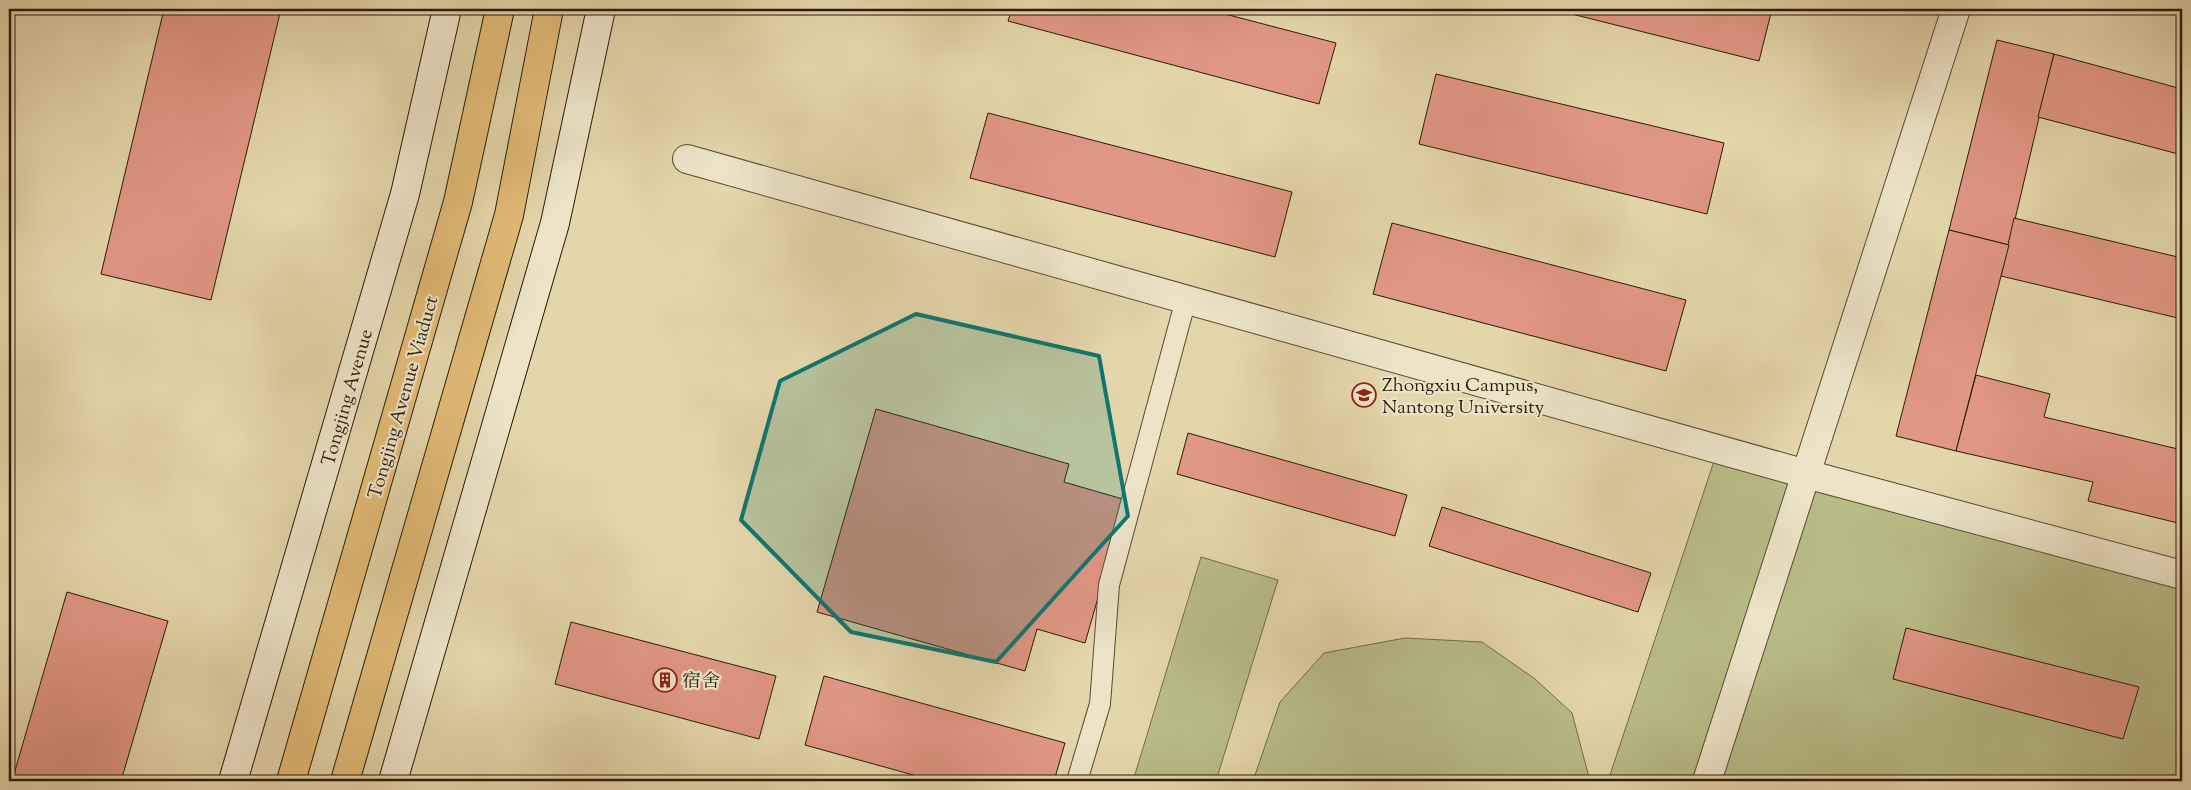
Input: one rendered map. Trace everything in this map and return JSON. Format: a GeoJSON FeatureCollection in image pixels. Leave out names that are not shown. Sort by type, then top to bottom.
{"type":"FeatureCollection","features":[{"type":"Feature","properties":{"kind":"highway","name":"Tongjing Avenue Viaduct"},"geometry":{"type":"LineString","coordinates":[[291,781],[458,202],[500,9]]}},
{"type":"Feature","properties":{"kind":"highway"},"geometry":{"type":"LineString","coordinates":[[345,781],[509,215],[549,9]]}},
{"type":"Feature","properties":{"kind":"street","name":"Tongjing Avenue"},"geometry":{"type":"LineString","coordinates":[[233,781],[406,194],[447,9]]}},
{"type":"Feature","properties":{"kind":"street"},"geometry":{"type":"LineString","coordinates":[[393,781],[555,223],[601,9]]}},
{"type":"Feature","properties":{"kind":"street"},"geometry":{"type":"LineString","coordinates":[[1707,781],[1956,9]]}},
{"type":"Feature","properties":{"kind":"street"},"geometry":{"type":"LineString","coordinates":[[687,159],[1806,474],[2182,575]]}},
{"type":"Feature","properties":{"kind":"lane"},"geometry":{"type":"LineString","coordinates":[[1077,781],[1100,704],[1109,585],[1186,299]]}},
{"type":"Feature","properties":{"kind":"highlighted area"},"geometry":{"type":"Polygon","coordinates":[[[916,314],[1099,356],[1128,516],[996,662],[851,632],[741,520],[780,381],[916,314]]]}},
{"type":"Feature","properties":{"kind":"green space"},"geometry":{"type":"Polygon","coordinates":[[[1718,449],[2182,575],[2182,781],[1608,781],[1718,449]]]}},
{"type":"Feature","properties":{"kind":"green space"},"geometry":{"type":"Polygon","coordinates":[[[1201,557],[1278,580],[1216,781],[1133,781],[1201,557]]]}},
{"type":"Feature","properties":{"kind":"green space"},"geometry":{"type":"Polygon","coordinates":[[[1405,638],[1482,642],[1535,679],[1572,713],[1590,781],[1253,781],[1280,702],[1324,653],[1405,638]]]}},
{"type":"Feature","properties":{"kind":"building"},"geometry":{"type":"Polygon","coordinates":[[[164,9],[281,9],[211,300],[101,274],[164,9]]]}},
{"type":"Feature","properties":{"kind":"building"},"geometry":{"type":"Polygon","coordinates":[[[1012,9],[1206,9],[1336,43],[1319,104],[1008,21],[1012,9]]]}},
{"type":"Feature","properties":{"kind":"building"},"geometry":{"type":"Polygon","coordinates":[[[1552,9],[1772,9],[1759,61],[1552,9]]]}},
{"type":"Feature","properties":{"kind":"building"},"geometry":{"type":"Polygon","coordinates":[[[1997,40],[2054,54],[2009,245],[1949,230],[1997,40]]]}},
{"type":"Feature","properties":{"kind":"building"},"geometry":{"type":"Polygon","coordinates":[[[2054,54],[2182,89],[2182,155],[2038,117],[2054,54]]]}},
{"type":"Feature","properties":{"kind":"building"},"geometry":{"type":"Polygon","coordinates":[[[1436,74],[1724,143],[1707,214],[1419,144],[1436,74]]]}},
{"type":"Feature","properties":{"kind":"building"},"geometry":{"type":"Polygon","coordinates":[[[988,113],[1292,192],[1275,257],[970,178],[988,113]]]}},
{"type":"Feature","properties":{"kind":"building"},"geometry":{"type":"Polygon","coordinates":[[[2014,218],[2182,258],[2182,319],[2001,276],[2014,218]]]}},
{"type":"Feature","properties":{"kind":"building"},"geometry":{"type":"Polygon","coordinates":[[[1392,223],[1686,300],[1666,371],[1373,294],[1392,223]]]}},
{"type":"Feature","properties":{"kind":"building"},"geometry":{"type":"Polygon","coordinates":[[[1949,230],[2009,245],[1956,451],[1896,436],[1949,230]]]}},
{"type":"Feature","properties":{"kind":"building"},"geometry":{"type":"Polygon","coordinates":[[[1976,375],[2050,394],[2044,417],[2182,450],[2182,524],[2088,501],[2093,482],[1956,451],[1976,375]]]}},
{"type":"Feature","properties":{"kind":"building"},"geometry":{"type":"Polygon","coordinates":[[[876,409],[1069,464],[1064,482],[1126,500],[1085,643],[1037,629],[1025,671],[817,612],[876,409]]]}},
{"type":"Feature","properties":{"kind":"building"},"geometry":{"type":"Polygon","coordinates":[[[1188,433],[1407,495],[1395,536],[1177,474],[1188,433]]]}},
{"type":"Feature","properties":{"kind":"building"},"geometry":{"type":"Polygon","coordinates":[[[1442,507],[1651,573],[1638,612],[1429,546],[1442,507]]]}},
{"type":"Feature","properties":{"kind":"building"},"geometry":{"type":"Polygon","coordinates":[[[67,592],[168,621],[121,781],[12,781],[67,592]]]}},
{"type":"Feature","properties":{"kind":"building"},"geometry":{"type":"Polygon","coordinates":[[[9,611],[12,612],[9,625],[9,611]]]}},
{"type":"Feature","properties":{"kind":"building","name":"宿舍"},"geometry":{"type":"Polygon","coordinates":[[[571,622],[776,676],[759,739],[555,684],[571,622]]]}},
{"type":"Feature","properties":{"kind":"building"},"geometry":{"type":"Polygon","coordinates":[[[1906,628],[2139,687],[2123,739],[1893,679],[1906,628]]]}},
{"type":"Feature","properties":{"kind":"building"},"geometry":{"type":"Polygon","coordinates":[[[824,676],[1065,743],[1054,781],[935,781],[805,745],[824,676]]]}},
{"type":"Feature","properties":{"kind":"place","name":"Zhongxiu Campus, Nantong University"},"geometry":{"type":"Point","coordinates":[1364,395]}},
{"type":"Feature","properties":{"kind":"place","name":"宿舍"},"geometry":{"type":"Point","coordinates":[665,680]}}]}
